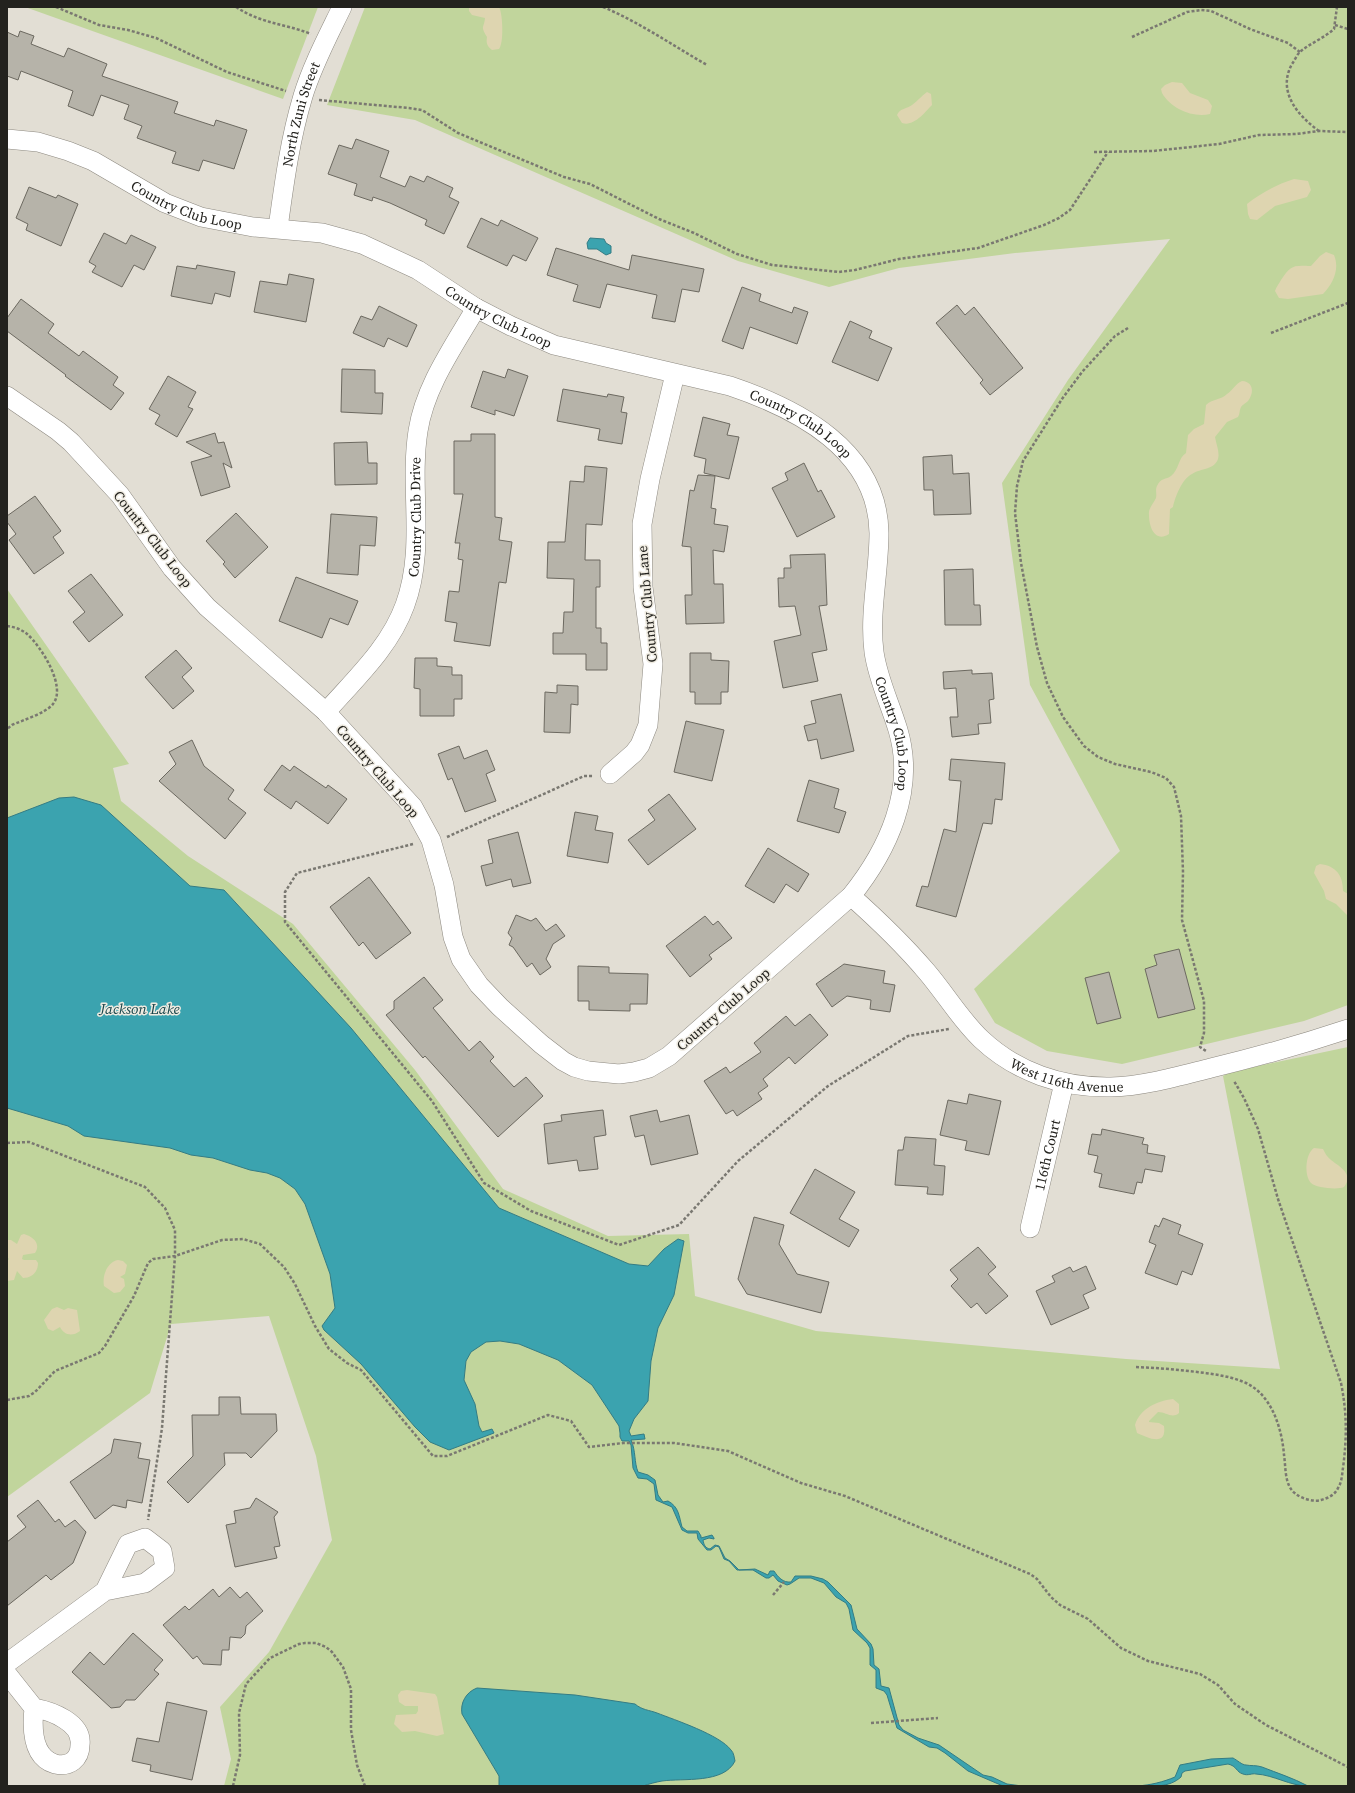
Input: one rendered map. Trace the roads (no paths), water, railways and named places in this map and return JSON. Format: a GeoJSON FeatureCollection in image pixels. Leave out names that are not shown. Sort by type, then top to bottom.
{"type":"FeatureCollection","features":[{"type":"Feature","properties":{"kind":"street","name":"North Zuni Street"},"geometry":{"type":"LineString","coordinates":[[278,228],[284,179],[303,97],[326,39],[342,7]]}},
{"type":"Feature","properties":{"kind":"street","name":"Country Club Loop"},"geometry":{"type":"LineString","coordinates":[[7,139],[38,142],[68,151],[93,161],[166,203],[201,217],[253,227],[322,233],[362,244],[418,270],[476,308],[511,326],[554,344],[730,386],[754,394],[781,406],[814,424],[836,442],[851,458],[869,486],[875,503],[879,534],[874,610],[874,649],[880,682],[892,709],[902,746],[903,776],[895,820],[885,847],[866,878],[852,896],[729,1005],[660,1063],[634,1072],[619,1074],[593,1072],[574,1067],[541,1044],[500,1007],[479,985],[461,959],[453,937],[444,885],[431,840],[413,806],[326,712],[207,607],[172,568],[120,495],[71,442],[58,431],[7,396]]}},
{"type":"Feature","properties":{"kind":"street","name":"Country Club Drive"},"geometry":{"type":"LineString","coordinates":[[326,712],[385,643],[405,607],[412,586],[416,557],[416,453],[422,413],[435,378],[476,308]]}},
{"type":"Feature","properties":{"kind":"street","name":"Country Club Lane"},"geometry":{"type":"LineString","coordinates":[[610,774],[634,754],[640,745],[648,725],[653,664],[643,587],[642,524],[650,479],[675,374]]}},
{"type":"Feature","properties":{"kind":"street","name":"West 116th Avenue"},"geometry":{"type":"LineString","coordinates":[[852,896],[907,948],[981,1038],[998,1053],[1016,1065],[1037,1075],[1064,1083],[1110,1087],[1154,1082],[1224,1065],[1317,1040],[1348,1030]]}},
{"type":"Feature","properties":{"kind":"street","name":"116th Court"},"geometry":{"type":"LineString","coordinates":[[1030,1228],[1064,1083]]}},
{"type":"Feature","properties":{"kind":"street"},"geometry":{"type":"LineString","coordinates":[[7,1663],[105,1591],[145,1583],[166,1568],[162,1552],[145,1538],[128,1544],[105,1591]]}},
{"type":"Feature","properties":{"kind":"street"},"geometry":{"type":"LineString","coordinates":[[7,1674],[34,1708]]}},
{"type":"Feature","properties":{"kind":"water"},"geometry":{"type":"Polygon","coordinates":[[[590,238],[604,239],[606,243],[611,246],[611,253],[606,255],[597,249],[588,249],[587,243],[590,238]]]}},
{"type":"Feature","properties":{"kind":"water","name":"Jackson Lake"},"geometry":{"type":"Polygon","coordinates":[[[74,797],[101,805],[190,886],[224,890],[351,1028],[499,1208],[629,1264],[648,1266],[664,1249],[678,1239],[684,1241],[674,1295],[658,1328],[651,1361],[648,1401],[634,1419],[629,1431],[631,1436],[644,1434],[645,1439],[631,1440],[634,1448],[638,1472],[648,1475],[655,1480],[658,1495],[663,1502],[668,1501],[672,1503],[678,1512],[682,1527],[687,1531],[698,1531],[701,1538],[712,1535],[714,1539],[709,1538],[703,1540],[705,1546],[710,1549],[715,1545],[719,1546],[725,1558],[730,1561],[739,1570],[737,1570],[729,1561],[724,1559],[719,1547],[716,1546],[711,1550],[707,1550],[698,1539],[697,1533],[688,1533],[682,1530],[672,1507],[656,1500],[654,1484],[647,1479],[638,1478],[633,1468],[631,1445],[629,1441],[622,1441],[619,1426],[592,1385],[558,1360],[519,1344],[500,1341],[486,1342],[471,1352],[466,1361],[464,1380],[475,1404],[479,1426],[482,1432],[492,1429],[494,1433],[449,1450],[430,1442],[415,1427],[361,1364],[324,1330],[322,1326],[335,1308],[330,1274],[305,1204],[295,1189],[280,1178],[213,1158],[191,1155],[170,1148],[84,1136],[68,1126],[7,1108],[7,818],[59,798],[74,797]]]}},
{"type":"Feature","properties":{"kind":"water"},"geometry":{"type":"Polygon","coordinates":[[[755,1569],[768,1575],[770,1571],[774,1571],[786,1582],[791,1582],[795,1576],[811,1576],[828,1582],[851,1605],[857,1629],[871,1644],[873,1649],[874,1665],[879,1669],[881,1686],[889,1688],[899,1725],[903,1730],[918,1738],[939,1745],[983,1775],[992,1777],[1007,1784],[1022,1786],[1003,1786],[968,1771],[937,1748],[929,1747],[897,1728],[887,1695],[884,1691],[876,1688],[876,1670],[870,1665],[870,1648],[867,1643],[853,1630],[849,1609],[846,1603],[836,1597],[824,1583],[811,1578],[799,1578],[787,1585],[778,1581],[773,1575],[766,1578],[753,1570],[739,1570],[755,1569]]]}},
{"type":"Feature","properties":{"kind":"water"},"geometry":{"type":"Polygon","coordinates":[[[477,1688],[575,1695],[635,1704],[643,1709],[697,1728],[717,1739],[732,1751],[735,1761],[730,1768],[713,1777],[662,1781],[643,1786],[499,1786],[499,1776],[462,1714],[462,1706],[465,1698],[470,1692],[477,1688]]]}},
{"type":"Feature","properties":{"kind":"water"},"geometry":{"type":"Polygon","coordinates":[[[1233,1758],[1243,1764],[1262,1767],[1308,1786],[1301,1786],[1269,1776],[1254,1774],[1245,1775],[1228,1764],[1185,1771],[1176,1781],[1166,1785],[1137,1786],[1157,1783],[1175,1777],[1180,1765],[1211,1759],[1233,1758]]]}}]}
